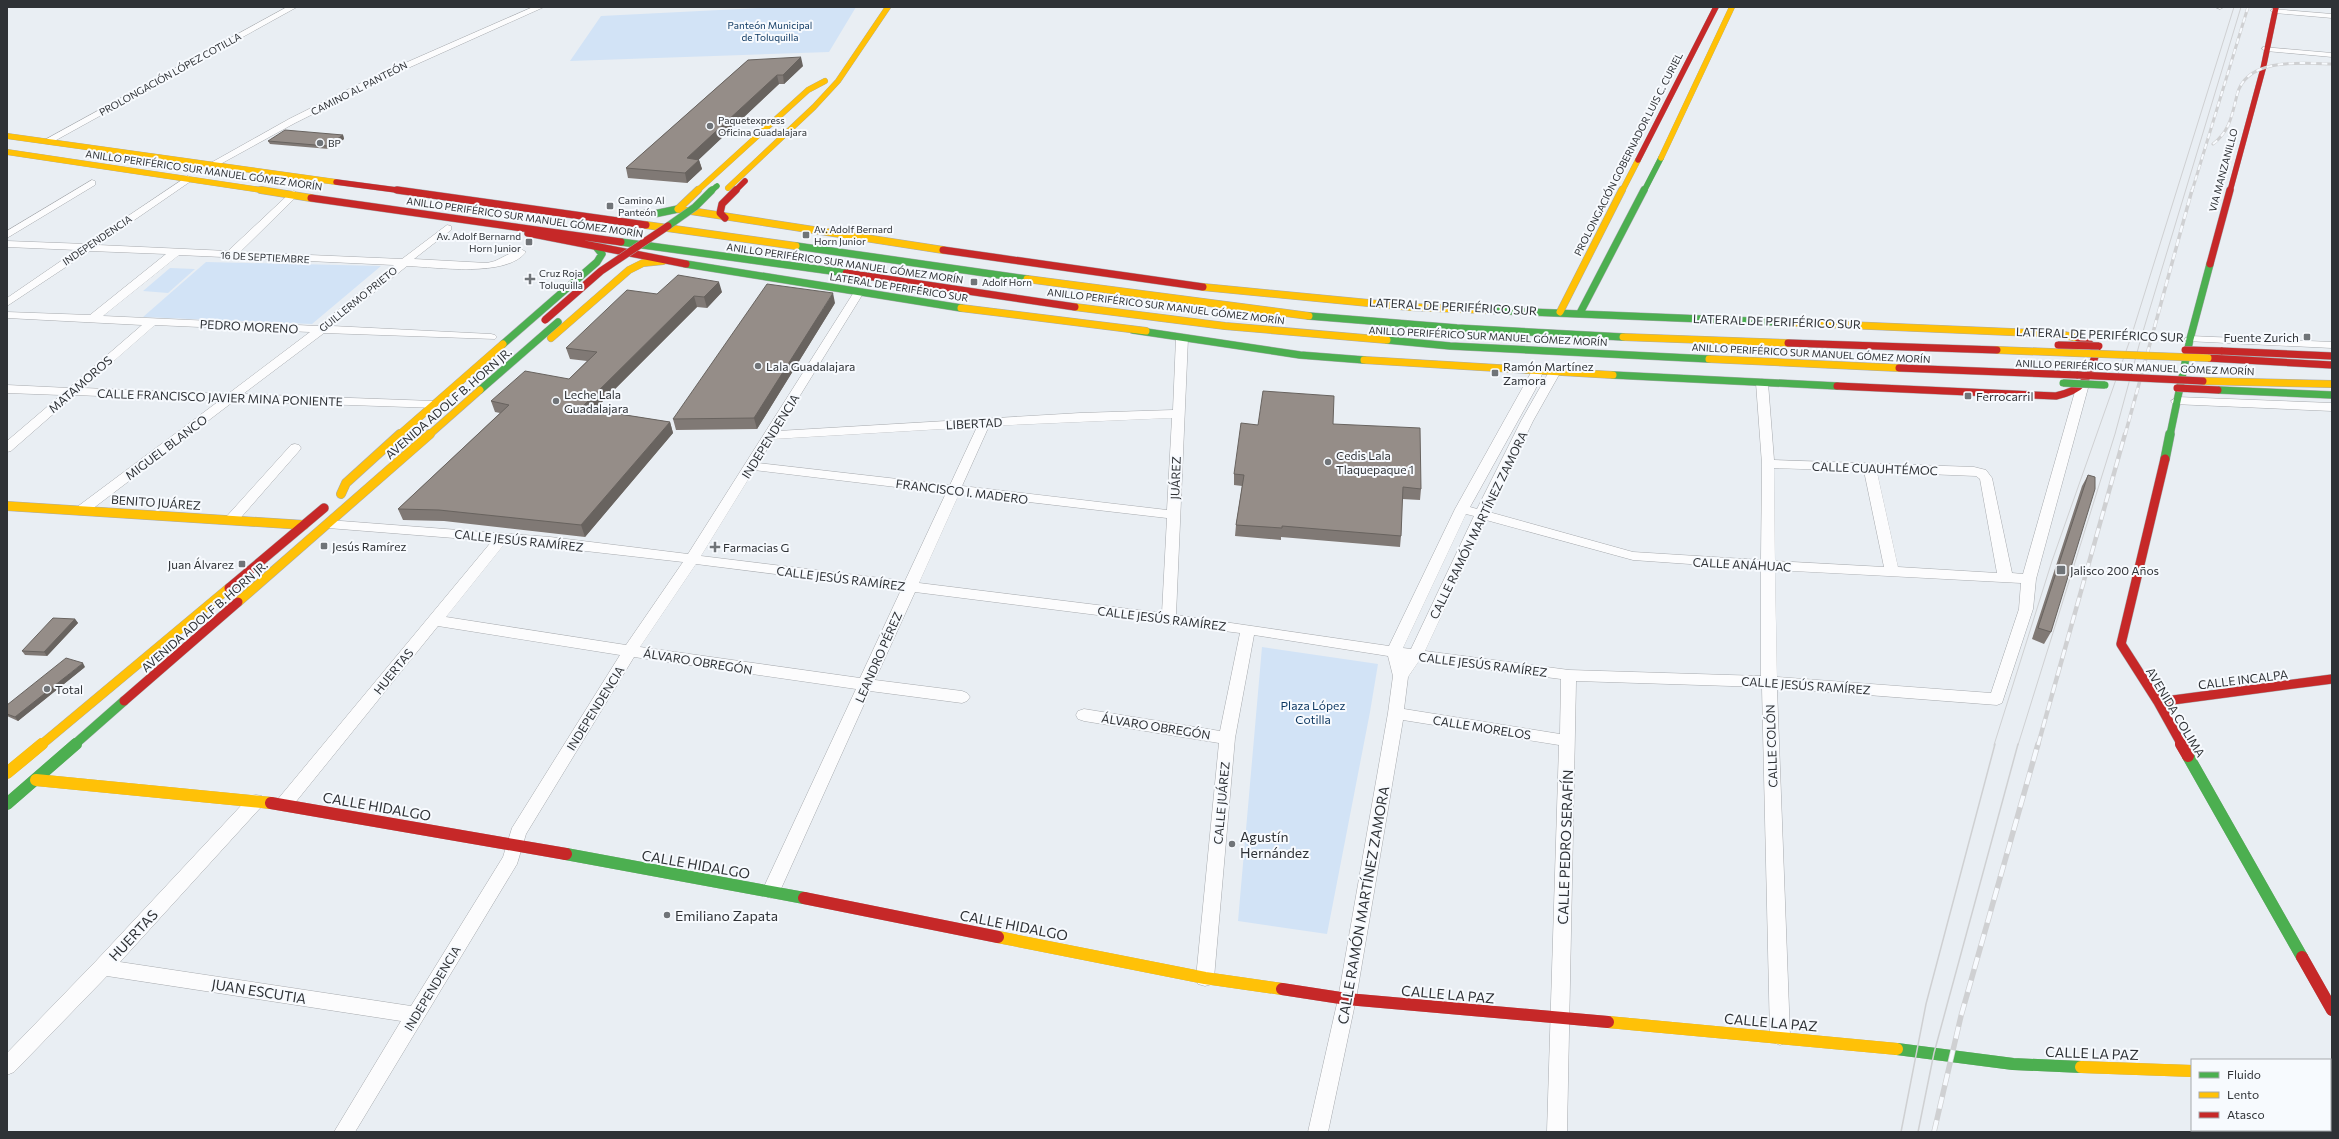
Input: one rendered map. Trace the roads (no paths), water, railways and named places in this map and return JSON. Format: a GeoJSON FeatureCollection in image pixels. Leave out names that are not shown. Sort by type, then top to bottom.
{"type":"FeatureCollection","features":[{"type":"Feature","properties":{"kind":"main road","name":"AVENIDA ADOLF B. HORN JR."},"geometry":{"type":"LineString","coordinates":[[7,804],[625,264],[706,208],[814,107],[838,81],[888,7]]}},
{"type":"Feature","properties":{"kind":"main road","name":"PROLONGACIÓN GOBERNADOR LUIS C. CURIEL"},"geometry":{"type":"LineString","coordinates":[[1560,312],[1716,7]]}},
{"type":"Feature","properties":{"kind":"main road"},"geometry":{"type":"LineString","coordinates":[[1580,313],[1672,136],[1732,7]]}},
{"type":"Feature","properties":{"kind":"main road","name":"VIA MANZANILLO"},"geometry":{"type":"LineString","coordinates":[[2177,401],[2190,339],[2263,69],[2275,9]]}},
{"type":"Feature","properties":{"kind":"main road","name":"AVENIDA ADOLF B. HORN JR."},"geometry":{"type":"LineString","coordinates":[[7,773],[336,498],[601,271],[695,207],[804,106],[827,78],[808,90],[694,196]]}},
{"type":"Feature","properties":{"kind":"main road"},"geometry":{"type":"LineString","coordinates":[[725,218],[720,213],[720,209],[726,200],[837,92],[838,81]]}},
{"type":"Feature","properties":{"kind":"main road","name":"ANILLO PERIFÉRICO SUR MANUEL GÓMEZ MORÍN"},"geometry":{"type":"LineString","coordinates":[[7,136],[1252,310],[1450,329],[1641,339],[2208,358],[2332,365]]}},
{"type":"Feature","properties":{"kind":"main road","name":"ANILLO PERIFÉRICO SUR MANUEL GÓMEZ MORÍN"},"geometry":{"type":"LineString","coordinates":[[7,152],[294,194],[490,225],[798,266],[1116,313],[1233,327],[1450,346],[1803,364],[2080,382],[2203,381],[2332,384]]}},
{"type":"Feature","properties":{"kind":"main road"},"geometry":{"type":"LineString","coordinates":[[7,157],[32,156]]}},
{"type":"Feature","properties":{"kind":"main road"},"geometry":{"type":"LineString","coordinates":[[354,184],[422,188],[627,213],[654,214],[678,209],[725,218],[1213,288],[1410,307],[1560,312],[2059,334],[2077,338],[2095,348],[2097,351],[2074,394],[2056,396],[1537,372],[1300,354],[1132,330]]}},
{"type":"Feature","properties":{"kind":"main road"},"geometry":{"type":"LineString","coordinates":[[678,209],[694,196],[707,200],[726,200]]}},
{"type":"Feature","properties":{"kind":"main road","name":"LATERAL DE PERIFÉRICO SUR"},"geometry":{"type":"LineString","coordinates":[[490,225],[663,261],[1047,321],[1132,330]]}},
{"type":"Feature","properties":{"kind":"main road"},"geometry":{"type":"LineString","coordinates":[[336,498],[346,483],[364,465],[577,280],[600,258],[602,254],[597,248]]}},
{"type":"Feature","properties":{"kind":"main road"},"geometry":{"type":"LineString","coordinates":[[330,523],[400,471],[612,284],[635,266],[663,261]]}},
{"type":"Feature","properties":{"kind":"main road"},"geometry":{"type":"LineString","coordinates":[[577,280],[593,274],[605,274],[612,279],[612,284]]}},
{"type":"Feature","properties":{"kind":"main road"},"geometry":{"type":"LineString","coordinates":[[1134,277],[1222,296]]}},
{"type":"Feature","properties":{"kind":"main road"},"geometry":{"type":"LineString","coordinates":[[1033,279],[1222,296]]}},
{"type":"Feature","properties":{"kind":"main road","name":"LATERAL DE PERIFÉRICO SUR"},"geometry":{"type":"LineString","coordinates":[[1222,296],[1332,311],[1542,323]]}},
{"type":"Feature","properties":{"kind":"main road"},"geometry":{"type":"LineString","coordinates":[[544,308],[578,314]]}},
{"type":"Feature","properties":{"kind":"main road"},"geometry":{"type":"LineString","coordinates":[[1132,330],[1386,352],[1545,361]]}},
{"type":"Feature","properties":{"kind":"main road","name":"LATERAL DE PERIFÉRICO SUR"},"geometry":{"type":"LineString","coordinates":[[1788,333],[2332,356]]}},
{"type":"Feature","properties":{"kind":"main road"},"geometry":{"type":"LineString","coordinates":[[1450,346],[1567,362]]}},
{"type":"Feature","properties":{"kind":"main road"},"geometry":{"type":"LineString","coordinates":[[1599,363],[2332,395]]}},
{"type":"Feature","properties":{"kind":"main road","name":"AVENIDA COLIMA"},"geometry":{"type":"LineString","coordinates":[[2177,401],[2120,644],[2158,702],[2332,1010]]}},
{"type":"Feature","properties":{"kind":"main road","name":"BENITO JUÁREZ"},"geometry":{"type":"LineString","coordinates":[[7,506],[232,519],[304,525]]}},
{"type":"Feature","properties":{"kind":"main road","name":"CALLE INCALPA"},"geometry":{"type":"LineString","coordinates":[[2158,702],[2332,679]]}},
{"type":"Feature","properties":{"kind":"main road","name":"CALLE HIDALGO"},"geometry":{"type":"LineString","coordinates":[[36,780],[284,804],[771,891],[1205,978],[1347,999]]}},
{"type":"Feature","properties":{"kind":"main road","name":"CALLE LA PAZ"},"geometry":{"type":"LineString","coordinates":[[1347,999],[1780,1036],[1878,1046],[2013,1064],[2191,1071]]}},
{"type":"Feature","properties":{"kind":"street","name":"PROLONGACIÓN LÓPEZ COTILLA"},"geometry":{"type":"LineString","coordinates":[[46,142],[293,7]]}},
{"type":"Feature","properties":{"kind":"street","name":"CAMINO AL PANTEÓN"},"geometry":{"type":"LineString","coordinates":[[212,165],[402,65],[540,7]]}},
{"type":"Feature","properties":{"kind":"street"},"geometry":{"type":"LineString","coordinates":[[2275,9],[2332,16]]}},
{"type":"Feature","properties":{"kind":"street"},"geometry":{"type":"LineString","coordinates":[[2266,49],[2332,54]]}},
{"type":"Feature","properties":{"kind":"street","name":"INDEPENDENCIA"},"geometry":{"type":"LineString","coordinates":[[7,303],[86,247],[188,179]]}},
{"type":"Feature","properties":{"kind":"street"},"geometry":{"type":"LineString","coordinates":[[7,235],[92,183]]}},
{"type":"Feature","properties":{"kind":"street"},"geometry":{"type":"LineString","coordinates":[[230,255],[294,194]]}},
{"type":"Feature","properties":{"kind":"street","name":"GUILLERMO PRIETO"},"geometry":{"type":"LineString","coordinates":[[231,398],[320,330],[447,228]]}},
{"type":"Feature","properties":{"kind":"street","name":"16 DE SEPTIEMBRE"},"geometry":{"type":"LineString","coordinates":[[7,244],[493,266],[521,252]]}},
{"type":"Feature","properties":{"kind":"street"},"geometry":{"type":"LineString","coordinates":[[91,320],[176,252]]}},
{"type":"Feature","properties":{"kind":"street","name":"INDEPENDENCIA"},"geometry":{"type":"LineString","coordinates":[[344,1132],[511,859],[518,833],[630,650],[692,559],[859,292]]}},
{"type":"Feature","properties":{"kind":"street","name":"PEDRO MORENO"},"geometry":{"type":"LineString","coordinates":[[7,315],[491,337]]}},
{"type":"Feature","properties":{"kind":"street","name":"MATAMOROS"},"geometry":{"type":"LineString","coordinates":[[7,448],[153,321]]}},
{"type":"Feature","properties":{"kind":"street","name":"JUÁREZ"},"geometry":{"type":"LineString","coordinates":[[1169,619],[1182,338]]}},
{"type":"Feature","properties":{"kind":"street"},"geometry":{"type":"LineString","coordinates":[[2190,339],[2332,345]]}},
{"type":"Feature","properties":{"kind":"street","name":"CALLE RAMÓN MARTÍNEZ ZAMORA"},"geometry":{"type":"LineString","coordinates":[[1318,1132],[1347,999],[1396,713],[1401,676],[1394,651],[1462,509],[1529,390],[1537,372]]}},
{"type":"Feature","properties":{"kind":"street","name":"CALLE RAMÓN MARTÍNEZ ZAMORA"},"geometry":{"type":"LineString","coordinates":[[1401,676],[1416,655],[1481,514],[1542,393],[1554,373]]}},
{"type":"Feature","properties":{"kind":"street"},"geometry":{"type":"LineString","coordinates":[[2029,579],[2080,382]]}},
{"type":"Feature","properties":{"kind":"street","name":"CALLE COLÓN"},"geometry":{"type":"LineString","coordinates":[[1762,383],[1768,464],[1770,565],[1769,682],[1780,1036]]}},
{"type":"Feature","properties":{"kind":"street","name":"CALLE FRANCISCO JAVIER MINA PONIENTE"},"geometry":{"type":"LineString","coordinates":[[7,389],[433,405]]}},
{"type":"Feature","properties":{"kind":"street","name":"MIGUEL BLANCO"},"geometry":{"type":"LineString","coordinates":[[82,510],[231,398]]}},
{"type":"Feature","properties":{"kind":"street"},"geometry":{"type":"LineString","coordinates":[[2177,401],[2332,407]]}},
{"type":"Feature","properties":{"kind":"street","name":"LIBERTAD"},"geometry":{"type":"LineString","coordinates":[[770,435],[984,422],[1178,414]]}},
{"type":"Feature","properties":{"kind":"street","name":"LEANDRO PÉREZ"},"geometry":{"type":"LineString","coordinates":[[771,891],[984,422]]}},
{"type":"Feature","properties":{"kind":"street"},"geometry":{"type":"LineString","coordinates":[[232,519],[295,448]]}},
{"type":"Feature","properties":{"kind":"street","name":"CALLE CUAUHTÉMOC"},"geometry":{"type":"LineString","coordinates":[[1768,464],[1974,471],[1981,473],[1986,478],[2005,576]]}},
{"type":"Feature","properties":{"kind":"street","name":"FRANCISCO I. MADERO"},"geometry":{"type":"LineString","coordinates":[[751,466],[1173,515]]}},
{"type":"Feature","properties":{"kind":"street"},"geometry":{"type":"LineString","coordinates":[[1870,468],[1892,571]]}},
{"type":"Feature","properties":{"kind":"street","name":"CALLE ANÁHUAC"},"geometry":{"type":"LineString","coordinates":[[1462,509],[1633,556],[1654,559],[2005,576],[2029,579]]}},
{"type":"Feature","properties":{"kind":"street","name":"CALLE JESÚS RAMÍREZ"},"geometry":{"type":"LineString","coordinates":[[330,523],[503,537],[692,559],[1248,629],[1416,655],[1569,675],[1769,682],[1997,699],[2026,609],[2029,579]]}},
{"type":"Feature","properties":{"kind":"street","name":"HUERTAS"},"geometry":{"type":"LineString","coordinates":[[284,804],[503,537]]}},
{"type":"Feature","properties":{"kind":"street"},"geometry":{"type":"LineString","coordinates":[[1432,569],[1453,575]]}},
{"type":"Feature","properties":{"kind":"street","name":"ÁLVARO OBREGÓN"},"geometry":{"type":"LineString","coordinates":[[434,620],[737,668],[962,697]]}},
{"type":"Feature","properties":{"kind":"street","name":"CALLE JUÁREZ"},"geometry":{"type":"LineString","coordinates":[[1205,978],[1227,738],[1248,629]]}},
{"type":"Feature","properties":{"kind":"street","name":"CALLE PEDRO SERAFÍN"},"geometry":{"type":"LineString","coordinates":[[1557,1132],[1569,675]]}},
{"type":"Feature","properties":{"kind":"street","name":"CALLE MORELOS"},"geometry":{"type":"LineString","coordinates":[[1396,713],[1568,741]]}},
{"type":"Feature","properties":{"kind":"street","name":"ÁLVARO OBREGÓN"},"geometry":{"type":"LineString","coordinates":[[1084,715],[1227,738]]}},
{"type":"Feature","properties":{"kind":"street"},"geometry":{"type":"LineString","coordinates":[[7,777],[36,780]]}},
{"type":"Feature","properties":{"kind":"street","name":"HUERTAS"},"geometry":{"type":"LineString","coordinates":[[7,1066],[103,967],[256,801]]}},
{"type":"Feature","properties":{"kind":"street","name":"JUAN ESCUTIA"},"geometry":{"type":"LineString","coordinates":[[103,967],[415,1015]]}},
{"type":"Feature","properties":{"kind":"tram line"},"geometry":{"type":"LineString","coordinates":[[1994,745],[2052,561],[2131,337],[2234,7]]}},
{"type":"Feature","properties":{"kind":"tram line"},"geometry":{"type":"LineString","coordinates":[[2018,745],[2115,434],[2141,338],[2241,7]]}},
{"type":"Feature","properties":{"kind":"tram line"},"geometry":{"type":"LineString","coordinates":[[1901,1132],[1926,1004],[1995,744]]}},
{"type":"Feature","properties":{"kind":"tram line"},"geometry":{"type":"LineString","coordinates":[[1918,1132],[1934,1053],[2018,744]]}},
{"type":"Feature","properties":{"kind":"railway"},"geometry":{"type":"LineString","coordinates":[[2192,191],[2248,7]]}},
{"type":"Feature","properties":{"kind":"railway"},"geometry":{"type":"LineString","coordinates":[[2213,144],[2219,139],[2227,128],[2242,83],[2251,74],[2263,68],[2291,63],[2332,64]]}},
{"type":"Feature","properties":{"kind":"railway"},"geometry":{"type":"LineString","coordinates":[[2125,435],[2192,190]]}},
{"type":"Feature","properties":{"kind":"railway"},"geometry":{"type":"LineString","coordinates":[[2038,745],[2125,434]]}},
{"type":"Feature","properties":{"kind":"railway"},"geometry":{"type":"LineString","coordinates":[[1934,1132],[1961,1016],[2038,744]]}},
{"type":"Feature","properties":{"kind":"place","name":"Paquetexpress Oficina Guadalajara"},"geometry":{"type":"Point","coordinates":[710,126]}},
{"type":"Feature","properties":{"kind":"place","name":"BP"},"geometry":{"type":"Point","coordinates":[320,143]}},
{"type":"Feature","properties":{"kind":"place","name":"Camino Al Panteón"},"geometry":{"type":"Point","coordinates":[610,206]}},
{"type":"Feature","properties":{"kind":"place","name":"Av. Adolf Bernard Horn Junior"},"geometry":{"type":"Point","coordinates":[806,235]}},
{"type":"Feature","properties":{"kind":"place","name":"Av. Adolf Bernarnd Horn Junior"},"geometry":{"type":"Point","coordinates":[529,242]}},
{"type":"Feature","properties":{"kind":"place","name":"Cruz Roja Toluquilla"},"geometry":{"type":"Point","coordinates":[530,279]}},
{"type":"Feature","properties":{"kind":"place","name":"Adolf Horn"},"geometry":{"type":"Point","coordinates":[974,282]}},
{"type":"Feature","properties":{"kind":"place","name":"Fuente Zurich"},"geometry":{"type":"Point","coordinates":[2307,337]}},
{"type":"Feature","properties":{"kind":"place","name":"Lala Guadalajara"},"geometry":{"type":"Point","coordinates":[758,366]}},
{"type":"Feature","properties":{"kind":"place","name":"Ramón Martínez Zamora"},"geometry":{"type":"Point","coordinates":[1495,373]}},
{"type":"Feature","properties":{"kind":"place","name":"Ferrocarril"},"geometry":{"type":"Point","coordinates":[1968,396]}},
{"type":"Feature","properties":{"kind":"place","name":"Leche Lala Guadalajara"},"geometry":{"type":"Point","coordinates":[556,401]}},
{"type":"Feature","properties":{"kind":"place","name":"Cedis Lala Tlaquepaque 1"},"geometry":{"type":"Point","coordinates":[1328,462]}},
{"type":"Feature","properties":{"kind":"place","name":"Jesús Ramírez"},"geometry":{"type":"Point","coordinates":[324,546]}},
{"type":"Feature","properties":{"kind":"place","name":"Farmacias G"},"geometry":{"type":"Point","coordinates":[715,547]}},
{"type":"Feature","properties":{"kind":"place","name":"Juan Álvarez"},"geometry":{"type":"Point","coordinates":[242,564]}},
{"type":"Feature","properties":{"kind":"place","name":"Jalisco 200 Años"},"geometry":{"type":"Point","coordinates":[2061,570]}},
{"type":"Feature","properties":{"kind":"place","name":"Total"},"geometry":{"type":"Point","coordinates":[47,689]}},
{"type":"Feature","properties":{"kind":"place","name":"Agustín Hernández"},"geometry":{"type":"Point","coordinates":[1232,844]}},
{"type":"Feature","properties":{"kind":"place","name":"Emiliano Zapata"},"geometry":{"type":"Point","coordinates":[667,915]}},
{"type":"Feature","properties":{"kind":"park label","name":"Panteón Municipal de Toluquilla"},"geometry":{"type":"Point","coordinates":[770,30]}},
{"type":"Feature","properties":{"kind":"park label","name":"Plaza López Cotilla"},"geometry":{"type":"Point","coordinates":[1313,712]}}]}
